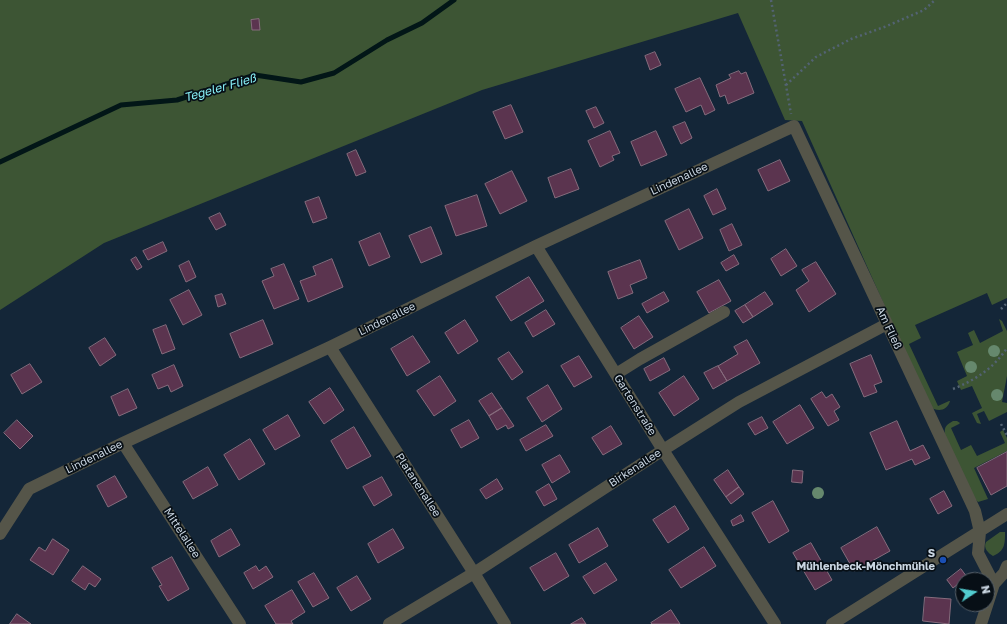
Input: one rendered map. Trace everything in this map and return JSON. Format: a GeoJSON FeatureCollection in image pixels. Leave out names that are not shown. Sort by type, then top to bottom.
{"type":"FeatureCollection","features":[{"type":"Feature","properties":{"kind":"street","name":"Lindenallee"},"geometry":{"type":"LineString","coordinates":[[0,534],[29,489],[123,443],[330,347],[536,246],[794,126]]}},
{"type":"Feature","properties":{"kind":"street","name":"Am Fließ"},"geometry":{"type":"LineString","coordinates":[[794,126],[975,511],[980,532],[978,553],[988,572]]}},
{"type":"Feature","properties":{"kind":"street","name":"Gartenstraße"},"geometry":{"type":"LineString","coordinates":[[536,246],[663,450],[775,624]]}},
{"type":"Feature","properties":{"kind":"street"},"geometry":{"type":"LineString","coordinates":[[616,374],[724,312]]}},
{"type":"Feature","properties":{"kind":"street","name":"Birkenallee"},"geometry":{"type":"LineString","coordinates":[[389,624],[474,573],[739,402],[887,324]]}},
{"type":"Feature","properties":{"kind":"street","name":"Platanenallee"},"geometry":{"type":"LineString","coordinates":[[330,347],[505,624]]}},
{"type":"Feature","properties":{"kind":"street","name":"Mittelallee"},"geometry":{"type":"LineString","coordinates":[[123,443],[240,624]]}},
{"type":"Feature","properties":{"kind":"street"},"geometry":{"type":"LineString","coordinates":[[832,624],[1007,514]]}},
{"type":"Feature","properties":{"kind":"street"},"geometry":{"type":"LineString","coordinates":[[995,583],[1004,573],[1007,566]]}},
{"type":"Feature","properties":{"kind":"street"},"geometry":{"type":"LineString","coordinates":[[981,624],[985,612]]}},
{"type":"Feature","properties":{"kind":"path"},"geometry":{"type":"LineString","coordinates":[[771,0],[785,85],[794,126]]}},
{"type":"Feature","properties":{"kind":"path"},"geometry":{"type":"LineString","coordinates":[[785,85],[816,57],[851,39],[887,26],[924,10],[935,0]]}},
{"type":"Feature","properties":{"kind":"path"},"geometry":{"type":"LineString","coordinates":[[1001,309],[1007,303]]}},
{"type":"Feature","properties":{"kind":"path"},"geometry":{"type":"LineString","coordinates":[[953,389],[964,385],[980,375],[1000,358],[1007,348]]}},
{"type":"Feature","properties":{"kind":"path"},"geometry":{"type":"LineString","coordinates":[[1001,424],[1007,435]]}},
{"type":"Feature","properties":{"kind":"green space"},"geometry":{"type":"Polygon","coordinates":[[[0,0],[1007,0],[1007,298],[992,305],[987,293],[915,325],[921,338],[909,344],[938,406],[950,401],[947,407],[942,410],[936,410],[930,407],[802,121],[785,120],[738,13],[482,90],[104,243],[0,310],[0,0]]]}},
{"type":"Feature","properties":{"kind":"green space"},"geometry":{"type":"Polygon","coordinates":[[[999,319],[1002,321],[1007,331],[1007,376],[1002,402],[1007,403],[1007,412],[989,421],[984,411],[977,414],[981,424],[977,423],[972,413],[982,408],[972,386],[961,390],[957,381],[967,376],[957,352],[973,345],[968,333],[974,330],[980,343],[1003,331],[999,319]]]}},
{"type":"Feature","properties":{"kind":"green space"},"geometry":{"type":"Polygon","coordinates":[[[953,421],[960,423],[951,428],[961,450],[971,445],[977,456],[1005,443],[1000,432],[1003,430],[1007,438],[1007,451],[974,468],[988,499],[978,502],[974,498],[945,435],[946,426],[953,421]]]}},
{"type":"Feature","properties":{"kind":"green space"},"geometry":{"type":"Polygon","coordinates":[[[1000,532],[1005,532],[1004,547],[1000,552],[993,556],[986,550],[985,544],[1000,532]]]}},
{"type":"Feature","properties":{"kind":"building"},"geometry":{"type":"Polygon","coordinates":[[[259,19],[260,30],[252,30],[251,20],[259,19]]]}},
{"type":"Feature","properties":{"kind":"building"},"geometry":{"type":"Polygon","coordinates":[[[655,52],[661,65],[650,70],[645,56],[655,52]]]}},
{"type":"Feature","properties":{"kind":"building"},"geometry":{"type":"Polygon","coordinates":[[[739,71],[741,74],[746,72],[754,93],[728,104],[725,95],[720,97],[716,85],[731,78],[729,75],[739,71]]]}},
{"type":"Feature","properties":{"kind":"building"},"geometry":{"type":"Polygon","coordinates":[[[700,78],[715,110],[705,115],[701,105],[686,112],[675,89],[700,78]]]}},
{"type":"Feature","properties":{"kind":"building"},"geometry":{"type":"Polygon","coordinates":[[[511,105],[523,132],[505,139],[493,112],[511,105]]]}},
{"type":"Feature","properties":{"kind":"building"},"geometry":{"type":"Polygon","coordinates":[[[596,107],[604,123],[594,128],[586,111],[596,107]]]}},
{"type":"Feature","properties":{"kind":"building"},"geometry":{"type":"Polygon","coordinates":[[[685,122],[692,138],[681,144],[673,127],[685,122]]]}},
{"type":"Feature","properties":{"kind":"building"},"geometry":{"type":"Polygon","coordinates":[[[610,131],[620,153],[612,156],[614,160],[600,167],[588,141],[610,131]]]}},
{"type":"Feature","properties":{"kind":"building"},"geometry":{"type":"Polygon","coordinates":[[[656,131],[667,155],[641,166],[631,142],[656,131]]]}},
{"type":"Feature","properties":{"kind":"building"},"geometry":{"type":"Polygon","coordinates":[[[356,150],[366,172],[356,176],[347,154],[356,150]]]}},
{"type":"Feature","properties":{"kind":"building"},"geometry":{"type":"Polygon","coordinates":[[[780,160],[790,181],[768,191],[758,170],[780,160]]]}},
{"type":"Feature","properties":{"kind":"building"},"geometry":{"type":"Polygon","coordinates":[[[571,169],[579,189],[555,198],[548,178],[571,169]]]}},
{"type":"Feature","properties":{"kind":"building"},"geometry":{"type":"Polygon","coordinates":[[[512,171],[527,201],[500,214],[485,184],[512,171]]]}},
{"type":"Feature","properties":{"kind":"building"},"geometry":{"type":"Polygon","coordinates":[[[717,189],[726,209],[713,215],[704,196],[717,189]]]}},
{"type":"Feature","properties":{"kind":"building"},"geometry":{"type":"Polygon","coordinates":[[[477,195],[487,226],[456,236],[445,206],[477,195]]]}},
{"type":"Feature","properties":{"kind":"building"},"geometry":{"type":"Polygon","coordinates":[[[319,197],[327,218],[313,223],[305,202],[319,197]]]}},
{"type":"Feature","properties":{"kind":"building"},"geometry":{"type":"Polygon","coordinates":[[[689,209],[703,238],[679,250],[665,221],[689,209]]]}},
{"type":"Feature","properties":{"kind":"building"},"geometry":{"type":"Polygon","coordinates":[[[220,213],[226,225],[216,230],[209,218],[220,213]]]}},
{"type":"Feature","properties":{"kind":"building"},"geometry":{"type":"Polygon","coordinates":[[[732,224],[742,245],[729,251],[720,230],[732,224]]]}},
{"type":"Feature","properties":{"kind":"building"},"geometry":{"type":"Polygon","coordinates":[[[431,227],[442,254],[421,263],[409,236],[431,227]]]}},
{"type":"Feature","properties":{"kind":"building"},"geometry":{"type":"Polygon","coordinates":[[[380,233],[390,257],[369,266],[359,242],[380,233]]]}},
{"type":"Feature","properties":{"kind":"building"},"geometry":{"type":"Polygon","coordinates":[[[163,242],[167,251],[148,260],[143,251],[163,242]]]}},
{"type":"Feature","properties":{"kind":"building"},"geometry":{"type":"Polygon","coordinates":[[[786,249],[797,266],[781,276],[771,259],[786,249]]]}},
{"type":"Feature","properties":{"kind":"building"},"geometry":{"type":"Polygon","coordinates":[[[734,255],[739,264],[726,271],[721,263],[734,255]]]}},
{"type":"Feature","properties":{"kind":"building"},"geometry":{"type":"Polygon","coordinates":[[[136,257],[142,267],[137,270],[131,260],[136,257]]]}},
{"type":"Feature","properties":{"kind":"building"},"geometry":{"type":"Polygon","coordinates":[[[332,259],[343,287],[308,302],[300,281],[316,275],[313,267],[332,259]]]}},
{"type":"Feature","properties":{"kind":"building"},"geometry":{"type":"Polygon","coordinates":[[[640,260],[647,278],[630,285],[633,293],[618,299],[608,272],[640,260]]]}},
{"type":"Feature","properties":{"kind":"building"},"geometry":{"type":"Polygon","coordinates":[[[189,261],[196,277],[186,282],[179,266],[189,261]]]}},
{"type":"Feature","properties":{"kind":"building"},"geometry":{"type":"Polygon","coordinates":[[[816,262],[836,294],[809,312],[796,290],[809,281],[802,270],[816,262]]]}},
{"type":"Feature","properties":{"kind":"building"},"geometry":{"type":"Polygon","coordinates":[[[284,264],[299,299],[274,309],[262,281],[274,276],[271,269],[284,264]]]}},
{"type":"Feature","properties":{"kind":"building"},"geometry":{"type":"Polygon","coordinates":[[[529,277],[544,301],[511,321],[496,297],[529,277]]]}},
{"type":"Feature","properties":{"kind":"building"},"geometry":{"type":"Polygon","coordinates":[[[719,280],[731,301],[709,313],[697,292],[719,280]]]}},
{"type":"Feature","properties":{"kind":"building"},"geometry":{"type":"Polygon","coordinates":[[[189,290],[202,315],[183,325],[170,300],[189,290]]]}},
{"type":"Feature","properties":{"kind":"building"},"geometry":{"type":"Polygon","coordinates":[[[664,292],[669,301],[647,313],[642,304],[664,292]]]}},
{"type":"Feature","properties":{"kind":"building"},"geometry":{"type":"Polygon","coordinates":[[[765,292],[773,304],[753,317],[745,305],[765,292]]]}},
{"type":"Feature","properties":{"kind":"building"},"geometry":{"type":"Polygon","coordinates":[[[222,294],[226,304],[218,307],[215,296],[222,294]]]}},
{"type":"Feature","properties":{"kind":"building"},"geometry":{"type":"Polygon","coordinates":[[[745,305],[753,317],[743,323],[735,311],[745,305]]]}},
{"type":"Feature","properties":{"kind":"building"},"geometry":{"type":"Polygon","coordinates":[[[546,310],[555,324],[533,337],[525,323],[546,310]]]}},
{"type":"Feature","properties":{"kind":"building"},"geometry":{"type":"Polygon","coordinates":[[[639,316],[653,337],[634,349],[621,328],[639,316]]]}},
{"type":"Feature","properties":{"kind":"building"},"geometry":{"type":"Polygon","coordinates":[[[263,320],[273,344],[240,358],[230,334],[263,320]]]}},
{"type":"Feature","properties":{"kind":"building"},"geometry":{"type":"Polygon","coordinates":[[[465,320],[478,341],[458,354],[445,333],[465,320]]]}},
{"type":"Feature","properties":{"kind":"building"},"geometry":{"type":"Polygon","coordinates":[[[166,325],[175,349],[162,354],[153,330],[166,325]]]}},
{"type":"Feature","properties":{"kind":"building"},"geometry":{"type":"Polygon","coordinates":[[[413,336],[430,362],[407,376],[391,349],[413,336]]]}},
{"type":"Feature","properties":{"kind":"building"},"geometry":{"type":"Polygon","coordinates":[[[105,338],[116,355],[100,366],[89,348],[105,338]]]}},
{"type":"Feature","properties":{"kind":"building"},"geometry":{"type":"Polygon","coordinates":[[[747,340],[760,363],[727,381],[718,366],[738,354],[734,347],[747,340]]]}},
{"type":"Feature","properties":{"kind":"building"},"geometry":{"type":"Polygon","coordinates":[[[509,352],[523,372],[512,380],[498,359],[509,352]]]}},
{"type":"Feature","properties":{"kind":"building"},"geometry":{"type":"Polygon","coordinates":[[[871,355],[882,382],[874,385],[877,392],[864,397],[850,364],[871,355]]]}},
{"type":"Feature","properties":{"kind":"building"},"geometry":{"type":"Polygon","coordinates":[[[579,356],[592,377],[574,387],[561,366],[579,356]]]}},
{"type":"Feature","properties":{"kind":"building"},"geometry":{"type":"Polygon","coordinates":[[[664,358],[670,370],[650,381],[644,369],[664,358]]]}},
{"type":"Feature","properties":{"kind":"building"},"geometry":{"type":"Polygon","coordinates":[[[30,364],[42,382],[22,394],[11,375],[30,364]]]}},
{"type":"Feature","properties":{"kind":"building"},"geometry":{"type":"Polygon","coordinates":[[[174,365],[183,386],[171,392],[168,385],[158,389],[152,375],[174,365]]]}},
{"type":"Feature","properties":{"kind":"building"},"geometry":{"type":"Polygon","coordinates":[[[718,366],[727,381],[713,389],[704,373],[718,366]]]}},
{"type":"Feature","properties":{"kind":"building"},"geometry":{"type":"Polygon","coordinates":[[[440,376],[456,401],[434,416],[417,391],[440,376]]]}},
{"type":"Feature","properties":{"kind":"building"},"geometry":{"type":"Polygon","coordinates":[[[684,376],[699,399],[674,416],[659,393],[684,376]]]}},
{"type":"Feature","properties":{"kind":"building"},"geometry":{"type":"Polygon","coordinates":[[[548,385],[562,409],[542,422],[527,398],[548,385]]]}},
{"type":"Feature","properties":{"kind":"building"},"geometry":{"type":"Polygon","coordinates":[[[330,388],[344,410],[324,424],[309,402],[330,388]]]}},
{"type":"Feature","properties":{"kind":"building"},"geometry":{"type":"Polygon","coordinates":[[[128,389],[137,408],[119,416],[111,397],[128,389]]]}},
{"type":"Feature","properties":{"kind":"building"},"geometry":{"type":"Polygon","coordinates":[[[822,392],[826,398],[832,394],[840,407],[834,411],[839,420],[828,426],[811,399],[822,392]]]}},
{"type":"Feature","properties":{"kind":"building"},"geometry":{"type":"Polygon","coordinates":[[[492,393],[502,408],[489,416],[479,401],[492,393]]]}},
{"type":"Feature","properties":{"kind":"building"},"geometry":{"type":"Polygon","coordinates":[[[800,405],[814,428],[787,444],[773,422],[800,405]]]}},
{"type":"Feature","properties":{"kind":"building"},"geometry":{"type":"Polygon","coordinates":[[[502,408],[514,426],[508,429],[506,425],[497,430],[489,416],[502,408]]]}},
{"type":"Feature","properties":{"kind":"building"},"geometry":{"type":"Polygon","coordinates":[[[288,415],[300,436],[275,450],[263,430],[288,415]]]}},
{"type":"Feature","properties":{"kind":"building"},"geometry":{"type":"Polygon","coordinates":[[[762,417],[768,428],[755,435],[748,424],[762,417]]]}},
{"type":"Feature","properties":{"kind":"building"},"geometry":{"type":"Polygon","coordinates":[[[17,420],[33,436],[20,449],[4,433],[17,420]]]}},
{"type":"Feature","properties":{"kind":"building"},"geometry":{"type":"Polygon","coordinates":[[[469,420],[479,438],[461,448],[451,430],[469,420]]]}},
{"type":"Feature","properties":{"kind":"building"},"geometry":{"type":"Polygon","coordinates":[[[897,421],[910,451],[923,445],[930,458],[915,465],[912,459],[886,470],[870,433],[897,421]]]}},
{"type":"Feature","properties":{"kind":"building"},"geometry":{"type":"Polygon","coordinates":[[[546,425],[553,436],[526,451],[520,440],[546,425]]]}},
{"type":"Feature","properties":{"kind":"building"},"geometry":{"type":"Polygon","coordinates":[[[611,426],[622,444],[603,455],[592,438],[611,426]]]}},
{"type":"Feature","properties":{"kind":"building"},"geometry":{"type":"Polygon","coordinates":[[[354,427],[371,456],[347,469],[331,441],[354,427]]]}},
{"type":"Feature","properties":{"kind":"building"},"geometry":{"type":"Polygon","coordinates":[[[250,439],[265,464],[239,480],[224,455],[250,439]]]}},
{"type":"Feature","properties":{"kind":"building"},"geometry":{"type":"Polygon","coordinates":[[[1007,452],[1007,486],[991,495],[977,468],[1007,452]]]}},
{"type":"Feature","properties":{"kind":"building"},"geometry":{"type":"Polygon","coordinates":[[[560,455],[570,472],[552,483],[542,465],[560,455]]]}},
{"type":"Feature","properties":{"kind":"building"},"geometry":{"type":"Polygon","coordinates":[[[208,467],[218,485],[193,499],[183,482],[208,467]]]}},
{"type":"Feature","properties":{"kind":"building"},"geometry":{"type":"Polygon","coordinates":[[[728,470],[739,487],[726,497],[714,480],[728,470]]]}},
{"type":"Feature","properties":{"kind":"building"},"geometry":{"type":"Polygon","coordinates":[[[793,470],[803,471],[802,483],[792,482],[793,470]]]}},
{"type":"Feature","properties":{"kind":"building"},"geometry":{"type":"Polygon","coordinates":[[[115,476],[127,497],[108,507],[97,486],[115,476]]]}},
{"type":"Feature","properties":{"kind":"building"},"geometry":{"type":"Polygon","coordinates":[[[382,477],[392,495],[374,506],[363,487],[382,477]]]}},
{"type":"Feature","properties":{"kind":"building"},"geometry":{"type":"Polygon","coordinates":[[[497,479],[503,489],[486,499],[480,490],[497,479]]]}},
{"type":"Feature","properties":{"kind":"building"},"geometry":{"type":"Polygon","coordinates":[[[549,484],[557,499],[544,506],[536,492],[549,484]]]}},
{"type":"Feature","properties":{"kind":"building"},"geometry":{"type":"Polygon","coordinates":[[[739,487],[744,494],[731,504],[726,497],[739,487]]]}},
{"type":"Feature","properties":{"kind":"building"},"geometry":{"type":"Polygon","coordinates":[[[944,491],[952,506],[938,514],[930,499],[944,491]]]}},
{"type":"Feature","properties":{"kind":"building"},"geometry":{"type":"Polygon","coordinates":[[[773,501],[789,531],[769,543],[752,513],[773,501]]]}},
{"type":"Feature","properties":{"kind":"building"},"geometry":{"type":"Polygon","coordinates":[[[675,506],[689,529],[668,543],[653,520],[675,506]]]}},
{"type":"Feature","properties":{"kind":"building"},"geometry":{"type":"Polygon","coordinates":[[[741,515],[744,521],[733,526],[731,521],[741,515]]]}},
{"type":"Feature","properties":{"kind":"building"},"geometry":{"type":"Polygon","coordinates":[[[877,527],[890,551],[854,571],[841,548],[877,527]]]}},
{"type":"Feature","properties":{"kind":"building"},"geometry":{"type":"Polygon","coordinates":[[[598,528],[608,546],[579,563],[569,545],[598,528]]]}},
{"type":"Feature","properties":{"kind":"building"},"geometry":{"type":"Polygon","coordinates":[[[231,529],[240,545],[219,557],[211,541],[231,529]]]}},
{"type":"Feature","properties":{"kind":"building"},"geometry":{"type":"Polygon","coordinates":[[[393,529],[404,548],[378,563],[368,544],[393,529]]]}},
{"type":"Feature","properties":{"kind":"building"},"geometry":{"type":"Polygon","coordinates":[[[53,539],[69,550],[53,575],[30,560],[39,547],[45,551],[53,539]]]}},
{"type":"Feature","properties":{"kind":"building"},"geometry":{"type":"Polygon","coordinates":[[[811,543],[832,580],[815,590],[793,553],[811,543]]]}},
{"type":"Feature","properties":{"kind":"building"},"geometry":{"type":"Polygon","coordinates":[[[704,547],[716,566],[681,588],[669,570],[704,547]]]}},
{"type":"Feature","properties":{"kind":"building"},"geometry":{"type":"Polygon","coordinates":[[[556,553],[569,576],[544,591],[530,568],[556,553]]]}},
{"type":"Feature","properties":{"kind":"building"},"geometry":{"type":"Polygon","coordinates":[[[172,557],[189,589],[168,601],[159,586],[162,585],[152,568],[172,557]]]}},
{"type":"Feature","properties":{"kind":"building"},"geometry":{"type":"Polygon","coordinates":[[[606,563],[617,580],[594,594],[583,577],[606,563]]]}},
{"type":"Feature","properties":{"kind":"building"},"geometry":{"type":"Polygon","coordinates":[[[83,566],[101,579],[95,587],[89,583],[85,590],[72,581],[83,566]]]}},
{"type":"Feature","properties":{"kind":"building"},"geometry":{"type":"Polygon","coordinates":[[[256,566],[259,571],[266,566],[273,577],[253,589],[244,573],[256,566]]]}},
{"type":"Feature","properties":{"kind":"building"},"geometry":{"type":"Polygon","coordinates":[[[314,573],[329,598],[313,607],[298,582],[314,573]]]}},
{"type":"Feature","properties":{"kind":"building"},"geometry":{"type":"Polygon","coordinates":[[[955,574],[955,586],[953,588],[947,580],[955,574]]]}},
{"type":"Feature","properties":{"kind":"building"},"geometry":{"type":"Polygon","coordinates":[[[357,576],[371,599],[351,611],[337,588],[357,576]]]}},
{"type":"Feature","properties":{"kind":"building"},"geometry":{"type":"Polygon","coordinates":[[[292,590],[305,612],[291,621],[293,624],[276,624],[265,606],[292,590]]]}},
{"type":"Feature","properties":{"kind":"building"},"geometry":{"type":"Polygon","coordinates":[[[925,597],[951,599],[949,624],[923,621],[925,597]]]}},
{"type":"Feature","properties":{"kind":"building"},"geometry":{"type":"Polygon","coordinates":[[[671,610],[680,624],[651,623],[671,610]]]}},
{"type":"Feature","properties":{"kind":"building"},"geometry":{"type":"Polygon","coordinates":[[[17,614],[31,624],[10,624],[17,614]]]}},
{"type":"Feature","properties":{"kind":"building"},"geometry":{"type":"Polygon","coordinates":[[[582,618],[586,624],[571,624],[582,618]]]}},
{"type":"Feature","properties":{"kind":"waterway","name":"Tegeler Fließ"},"geometry":{"type":"LineString","coordinates":[[0,162],[121,105],[177,100],[255,75],[301,82],[334,73],[387,40],[422,23],[454,0]]}},
{"type":"Feature","properties":{"kind":"place","name":"S Mühlenbeck-Mönchmühle"},"geometry":{"type":"Point","coordinates":[943,560]}}]}
